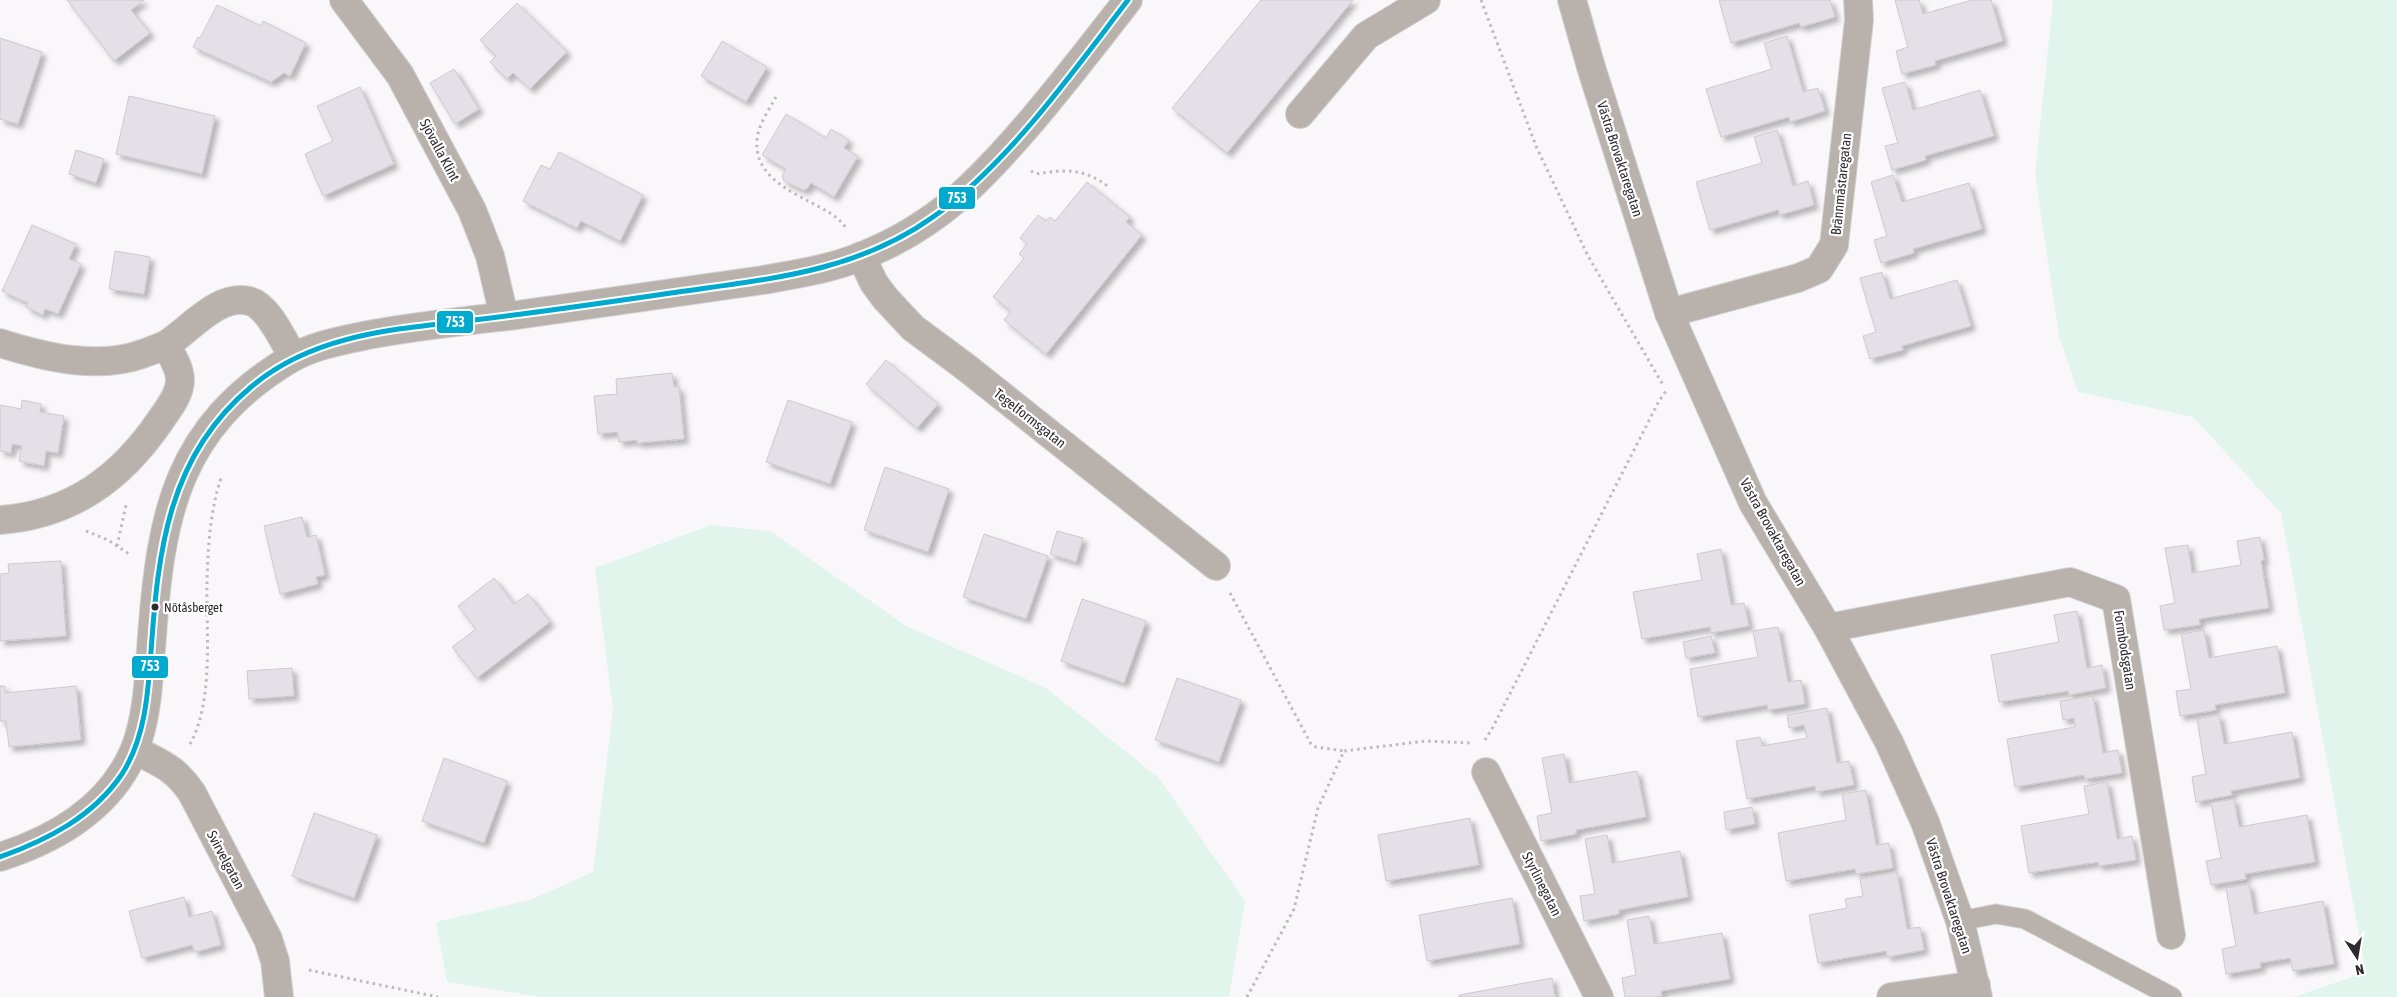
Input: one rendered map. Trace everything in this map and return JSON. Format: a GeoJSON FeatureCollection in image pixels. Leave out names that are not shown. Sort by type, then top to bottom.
{"type":"FeatureCollection","features":[{"type":"Feature","properties":{"kind":"street","name":"Sjövalla Klint"},"geometry":{"type":"LineString","coordinates":[[344,0],[400,75],[472,210],[490,256],[504,316]]}},
{"type":"Feature","properties":{"kind":"street"},"geometry":{"type":"LineString","coordinates":[[0,857],[30,848],[71,826],[103,797],[118,779],[134,750],[144,712],[154,607],[164,533],[177,488],[189,459],[209,428],[228,405],[253,384],[292,357],[330,343],[384,332],[763,280],[819,269],[856,246],[907,235],[956,201],[997,162],[1075,70],[1128,0]]}},
{"type":"Feature","properties":{"kind":"street"},"geometry":{"type":"LineString","coordinates":[[1300,114],[1366,36],[1426,0]]}},
{"type":"Feature","properties":{"kind":"street","name":"Västra Brovaktaregatan"},"geometry":{"type":"LineString","coordinates":[[1572,0],[1590,67],[1669,313],[1753,503],[1828,628],[1888,742],[1925,822],[1960,921],[1977,991]]}},
{"type":"Feature","properties":{"kind":"street","name":"Brännmästaregatan"},"geometry":{"type":"LineString","coordinates":[[1669,313],[1798,278],[1819,269],[1834,245],[1858,20],[1858,0]]}},
{"type":"Feature","properties":{"kind":"street","name":"Tegelformsgatan"},"geometry":{"type":"LineString","coordinates":[[856,246],[874,283],[885,298],[913,328],[963,365],[1216,566]]}},
{"type":"Feature","properties":{"kind":"street"},"geometry":{"type":"LineString","coordinates":[[0,343],[33,354],[94,362],[121,360],[141,355],[166,345],[214,308],[235,302],[250,301],[264,312],[273,323],[292,357]]}},
{"type":"Feature","properties":{"kind":"street"},"geometry":{"type":"LineString","coordinates":[[0,520],[23,518],[55,510],[86,495],[114,473],[138,449],[171,405],[178,391],[179,372],[166,345]]}},
{"type":"Feature","properties":{"kind":"street","name":"Formbodsgatan"},"geometry":{"type":"LineString","coordinates":[[1828,628],[2070,582],[2116,599],[2171,935]]}},
{"type":"Feature","properties":{"kind":"street","name":"Svirvelgatan"},"geometry":{"type":"LineString","coordinates":[[134,750],[172,768],[180,775],[192,793],[268,939],[275,961],[279,997]]}},
{"type":"Feature","properties":{"kind":"street","name":"Styrlinegatan"},"geometry":{"type":"LineString","coordinates":[[1483,759],[1599,997]]}},
{"type":"Feature","properties":{"kind":"street"},"geometry":{"type":"LineString","coordinates":[[1891,997],[1977,991]]}},
{"type":"Feature","properties":{"kind":"lane"},"geometry":{"type":"LineString","coordinates":[[1960,921],[1996,914],[2025,919],[2172,997]]}},
{"type":"Feature","properties":{"kind":"path"},"geometry":{"type":"LineString","coordinates":[[1481,0],[1536,146],[1588,256],[1671,399]]}},
{"type":"Feature","properties":{"kind":"path"},"geometry":{"type":"LineString","coordinates":[[776,97],[761,124],[757,139],[760,160],[773,179],[782,188],[831,213],[844,224],[856,246]]}},
{"type":"Feature","properties":{"kind":"path"},"geometry":{"type":"LineString","coordinates":[[1028,170],[1036,174],[1074,170],[1086,173],[1109,187]]}},
{"type":"Feature","properties":{"kind":"path"},"geometry":{"type":"LineString","coordinates":[[1216,566],[1311,744],[1316,747],[1344,751],[1426,741],[1467,742],[1483,759],[1493,727],[1659,401],[1666,391]]}},
{"type":"Feature","properties":{"kind":"path"},"geometry":{"type":"LineString","coordinates":[[83,530],[108,540],[130,554],[131,562]]}},
{"type":"Feature","properties":{"kind":"path"},"geometry":{"type":"LineString","coordinates":[[1247,997],[1294,909],[1318,808],[1344,751]]}},
{"type":"Feature","properties":{"kind":"path"},"geometry":{"type":"LineString","coordinates":[[301,969],[438,997]]}},
{"type":"Feature","properties":{"kind":"shaded area"},"geometry":{"type":"Polygon","coordinates":[[[2053,0],[2397,0],[2397,997],[2294,997],[2366,972],[2281,513],[2193,417],[2078,392],[2059,336],[2035,175],[2053,0]]]}},
{"type":"Feature","properties":{"kind":"shaded area"},"geometry":{"type":"Polygon","coordinates":[[[711,525],[770,531],[908,627],[1046,688],[1158,777],[1245,901],[1229,997],[541,997],[447,982],[436,922],[530,900],[593,872],[613,710],[595,568],[711,525]]]}},
{"type":"Feature","properties":{"kind":"building"},"geometry":{"type":"Polygon","coordinates":[[[67,0],[144,0],[131,10],[150,33],[114,61],[67,0]]]}},
{"type":"Feature","properties":{"kind":"building"},"geometry":{"type":"Polygon","coordinates":[[[1261,0],[1353,0],[1227,153],[1172,108],[1261,0]]]}},
{"type":"Feature","properties":{"kind":"building"},"geometry":{"type":"Polygon","coordinates":[[[1719,0],[1830,0],[1835,17],[1801,27],[1799,23],[1731,43],[1719,0]]]}},
{"type":"Feature","properties":{"kind":"building"},"geometry":{"type":"Polygon","coordinates":[[[1895,0],[1919,0],[1923,14],[1972,0],[1991,0],[2003,41],[1935,61],[1936,65],[1902,74],[1896,51],[1908,47],[1895,0]]]}},
{"type":"Feature","properties":{"kind":"building"},"geometry":{"type":"Polygon","coordinates":[[[517,3],[567,52],[530,89],[513,73],[507,79],[490,62],[496,56],[480,40],[517,3]]]}},
{"type":"Feature","properties":{"kind":"building"},"geometry":{"type":"Polygon","coordinates":[[[217,5],[261,26],[263,21],[306,43],[290,76],[284,73],[271,82],[193,47],[198,37],[200,38],[217,5]]]}},
{"type":"Feature","properties":{"kind":"building"},"geometry":{"type":"Polygon","coordinates":[[[1787,36],[1803,92],[1818,88],[1825,111],[1790,122],[1789,117],[1721,137],[1706,89],[1772,69],[1764,43],[1787,36]]]}},
{"type":"Feature","properties":{"kind":"building"},"geometry":{"type":"Polygon","coordinates":[[[0,38],[42,52],[18,124],[0,119],[0,38]]]}},
{"type":"Feature","properties":{"kind":"building"},"geometry":{"type":"Polygon","coordinates":[[[722,41],[767,67],[746,102],[701,76],[722,41]]]}},
{"type":"Feature","properties":{"kind":"building"},"geometry":{"type":"Polygon","coordinates":[[[454,69],[479,109],[455,124],[430,83],[454,69]]]}},
{"type":"Feature","properties":{"kind":"building"},"geometry":{"type":"Polygon","coordinates":[[[1905,82],[1913,110],[1980,90],[1994,136],[1925,156],[1926,160],[1892,170],[1885,146],[1898,143],[1882,88],[1905,82]]]}},
{"type":"Feature","properties":{"kind":"building"},"geometry":{"type":"Polygon","coordinates":[[[360,87],[394,164],[323,196],[305,154],[333,141],[317,106],[360,87]]]}},
{"type":"Feature","properties":{"kind":"building"},"geometry":{"type":"Polygon","coordinates":[[[129,96],[215,116],[202,174],[116,154],[129,96]]]}},
{"type":"Feature","properties":{"kind":"building"},"geometry":{"type":"Polygon","coordinates":[[[786,114],[826,138],[831,129],[849,140],[844,148],[858,156],[834,197],[811,183],[807,189],[803,190],[784,181],[782,176],[786,169],[762,155],[786,114]]]}},
{"type":"Feature","properties":{"kind":"building"},"geometry":{"type":"Polygon","coordinates":[[[1777,130],[1793,186],[1808,181],[1814,205],[1780,215],[1778,210],[1710,230],[1696,182],[1762,163],[1754,137],[1777,130]]]}},
{"type":"Feature","properties":{"kind":"building"},"geometry":{"type":"Polygon","coordinates":[[[76,150],[104,159],[96,183],[69,174],[76,150]]]}},
{"type":"Feature","properties":{"kind":"building"},"geometry":{"type":"Polygon","coordinates":[[[559,152],[643,195],[620,241],[581,221],[577,228],[523,201],[541,165],[550,169],[559,152]]]}},
{"type":"Feature","properties":{"kind":"building"},"geometry":{"type":"Polygon","coordinates":[[[1893,175],[1902,202],[1969,183],[1982,229],[1913,249],[1914,253],[1881,263],[1874,240],[1887,236],[1871,182],[1893,175]]]}},
{"type":"Feature","properties":{"kind":"building"},"geometry":{"type":"Polygon","coordinates":[[[1087,182],[1130,217],[1126,222],[1142,235],[1046,354],[1004,320],[1011,311],[993,297],[1024,258],[1019,254],[1027,244],[1020,238],[1038,215],[1046,221],[1050,217],[1055,221],[1087,182]]]}},
{"type":"Feature","properties":{"kind":"building"},"geometry":{"type":"Polygon","coordinates":[[[32,225],[76,244],[69,259],[81,264],[58,314],[45,309],[43,315],[26,307],[28,303],[2,291],[32,225]]]}},
{"type":"Feature","properties":{"kind":"building"},"geometry":{"type":"Polygon","coordinates":[[[115,251],[150,257],[144,294],[109,289],[115,251]]]}},
{"type":"Feature","properties":{"kind":"building"},"geometry":{"type":"Polygon","coordinates":[[[1882,272],[1890,299],[1957,280],[1971,326],[1902,346],[1903,350],[1870,359],[1863,336],[1876,332],[1860,278],[1882,272]]]}},
{"type":"Feature","properties":{"kind":"building"},"geometry":{"type":"Polygon","coordinates":[[[886,360],[938,404],[917,428],[866,384],[886,360]]]}},
{"type":"Feature","properties":{"kind":"building"},"geometry":{"type":"Polygon","coordinates":[[[672,373],[674,387],[679,387],[684,439],[637,443],[637,440],[619,442],[618,432],[598,434],[594,396],[617,394],[616,379],[672,373]]]}},
{"type":"Feature","properties":{"kind":"building"},"geometry":{"type":"Polygon","coordinates":[[[22,400],[41,404],[40,412],[64,416],[58,453],[46,451],[44,466],[19,461],[22,446],[12,444],[11,453],[0,451],[0,405],[21,409],[22,400]]]}},
{"type":"Feature","properties":{"kind":"building"},"geometry":{"type":"Polygon","coordinates":[[[788,400],[852,422],[830,484],[766,462],[788,400]]]}},
{"type":"Feature","properties":{"kind":"building"},"geometry":{"type":"Polygon","coordinates":[[[885,467],[949,489],[928,552],[864,530],[885,467]]]}},
{"type":"Feature","properties":{"kind":"building"},"geometry":{"type":"Polygon","coordinates":[[[302,517],[307,537],[316,535],[325,575],[316,577],[318,584],[280,594],[264,526],[302,517]]]}},
{"type":"Feature","properties":{"kind":"building"},"geometry":{"type":"Polygon","coordinates":[[[1057,531],[1083,538],[1076,562],[1050,554],[1057,531]]]}},
{"type":"Feature","properties":{"kind":"building"},"geometry":{"type":"Polygon","coordinates":[[[984,534],[1048,556],[1026,619],[963,597],[984,534]]]}},
{"type":"Feature","properties":{"kind":"building"},"geometry":{"type":"Polygon","coordinates":[[[2260,537],[2264,560],[2261,561],[2269,608],[2199,619],[2200,625],[2164,630],[2160,606],[2175,603],[2165,548],[2188,545],[2192,573],[2241,565],[2237,541],[2260,537]]]}},
{"type":"Feature","properties":{"kind":"building"},"geometry":{"type":"Polygon","coordinates":[[[1721,549],[1731,605],[1744,603],[1749,626],[1711,633],[1710,627],[1642,639],[1633,592],[1702,580],[1697,554],[1721,549]]]}},
{"type":"Feature","properties":{"kind":"building"},"geometry":{"type":"Polygon","coordinates":[[[61,561],[66,636],[0,641],[0,574],[9,573],[8,564],[61,561]]]}},
{"type":"Feature","properties":{"kind":"building"},"geometry":{"type":"Polygon","coordinates":[[[494,578],[514,604],[528,594],[550,622],[477,678],[452,647],[476,629],[458,606],[494,578]]]}},
{"type":"Feature","properties":{"kind":"building"},"geometry":{"type":"Polygon","coordinates":[[[1082,599],[1146,621],[1124,683],[1061,661],[1082,599]]]}},
{"type":"Feature","properties":{"kind":"building"},"geometry":{"type":"Polygon","coordinates":[[[2077,611],[2087,668],[2102,665],[2106,688],[2069,695],[2068,691],[1999,702],[1991,655],[2059,642],[2054,615],[2077,611]]]}},
{"type":"Feature","properties":{"kind":"building"},"geometry":{"type":"Polygon","coordinates":[[[1778,627],[1788,682],[1801,680],[1805,704],[1768,710],[1767,705],[1698,717],[1690,669],[1758,657],[1753,631],[1778,627]]]}},
{"type":"Feature","properties":{"kind":"building"},"geometry":{"type":"Polygon","coordinates":[[[2204,630],[2209,658],[2277,646],[2285,693],[2215,705],[2216,710],[2180,716],[2176,691],[2191,689],[2181,634],[2204,630]]]}},
{"type":"Feature","properties":{"kind":"building"},"geometry":{"type":"Polygon","coordinates":[[[1711,636],[1715,653],[1686,658],[1683,642],[1711,636]]]}},
{"type":"Feature","properties":{"kind":"building"},"geometry":{"type":"Polygon","coordinates":[[[292,668],[294,696],[249,699],[247,671],[292,668]]]}},
{"type":"Feature","properties":{"kind":"building"},"geometry":{"type":"Polygon","coordinates":[[[1177,678],[1241,700],[1219,762],[1155,740],[1177,678]]]}},
{"type":"Feature","properties":{"kind":"building"},"geometry":{"type":"Polygon","coordinates":[[[0,686],[5,686],[5,693],[76,686],[81,740],[9,747],[6,721],[0,721],[0,686]]]}},
{"type":"Feature","properties":{"kind":"building"},"geometry":{"type":"Polygon","coordinates":[[[2093,696],[2103,753],[2118,750],[2122,773],[2085,779],[2084,775],[2015,787],[2007,739],[2075,727],[2074,718],[2063,720],[2060,701],[2093,696]]]}},
{"type":"Feature","properties":{"kind":"building"},"geometry":{"type":"Polygon","coordinates":[[[1827,708],[1837,763],[1849,761],[1854,785],[1816,792],[1815,786],[1747,799],[1736,741],[1760,737],[1762,746],[1807,738],[1804,725],[1789,728],[1787,715],[1827,708]]]}},
{"type":"Feature","properties":{"kind":"building"},"geometry":{"type":"Polygon","coordinates":[[[2219,715],[2224,744],[2292,732],[2300,778],[2231,791],[2232,795],[2196,802],[2192,777],[2206,774],[2197,719],[2219,715]]]}},
{"type":"Feature","properties":{"kind":"building"},"geometry":{"type":"Polygon","coordinates":[[[1564,754],[1569,783],[1637,771],[1646,817],[1576,830],[1576,834],[1541,841],[1537,816],[1552,813],[1542,758],[1564,754]]]}},
{"type":"Feature","properties":{"kind":"building"},"geometry":{"type":"Polygon","coordinates":[[[444,758],[507,781],[484,843],[422,821],[444,758]]]}},
{"type":"Feature","properties":{"kind":"building"},"geometry":{"type":"Polygon","coordinates":[[[2107,782],[2117,839],[2132,836],[2136,860],[2099,866],[2098,862],[2029,873],[2021,826],[2089,814],[2084,786],[2107,782]]]}},
{"type":"Feature","properties":{"kind":"building"},"geometry":{"type":"Polygon","coordinates":[[[1866,790],[1876,845],[1889,843],[1893,868],[1856,874],[1855,869],[1786,881],[1778,833],[1846,820],[1842,794],[1866,790]]]}},
{"type":"Feature","properties":{"kind":"building"},"geometry":{"type":"Polygon","coordinates":[[[2234,799],[2239,827],[2307,815],[2315,862],[2245,874],[2246,879],[2211,885],[2206,861],[2221,858],[2211,803],[2234,799]]]}},
{"type":"Feature","properties":{"kind":"building"},"geometry":{"type":"Polygon","coordinates":[[[1752,807],[1755,824],[1726,830],[1724,812],[1752,807]]]}},
{"type":"Feature","properties":{"kind":"building"},"geometry":{"type":"Polygon","coordinates":[[[314,813],[377,835],[354,898],[292,876],[314,813]]]}},
{"type":"Feature","properties":{"kind":"building"},"geometry":{"type":"Polygon","coordinates":[[[1470,818],[1479,865],[1386,881],[1378,835],[1470,818]]]}},
{"type":"Feature","properties":{"kind":"building"},"geometry":{"type":"Polygon","coordinates":[[[1607,835],[1612,863],[1680,851],[1688,897],[1619,910],[1619,914],[1584,921],[1580,896],[1595,894],[1585,839],[1607,835]]]}},
{"type":"Feature","properties":{"kind":"building"},"geometry":{"type":"Polygon","coordinates":[[[1897,872],[1907,929],[1920,927],[1924,950],[1887,957],[1886,951],[1818,963],[1809,915],[1847,908],[1845,899],[1863,896],[1860,879],[1897,872]]]}},
{"type":"Feature","properties":{"kind":"building"},"geometry":{"type":"Polygon","coordinates":[[[2249,884],[2254,914],[2323,901],[2334,964],[2293,971],[2290,958],[2260,963],[2261,968],[2226,974],[2222,949],[2236,946],[2226,888],[2249,884]]]}},
{"type":"Feature","properties":{"kind":"building"},"geometry":{"type":"Polygon","coordinates":[[[184,897],[189,917],[212,911],[221,945],[195,952],[192,945],[142,958],[129,911],[184,897]]]}},
{"type":"Feature","properties":{"kind":"building"},"geometry":{"type":"Polygon","coordinates":[[[1512,898],[1520,944],[1427,961],[1419,915],[1512,898]]]}},
{"type":"Feature","properties":{"kind":"building"},"geometry":{"type":"Polygon","coordinates":[[[1649,916],[1654,944],[1722,933],[1730,979],[1661,991],[1662,996],[1625,997],[1622,978],[1636,975],[1627,920],[1649,916]]]}},
{"type":"Feature","properties":{"kind":"building"},"geometry":{"type":"Polygon","coordinates":[[[1552,978],[1555,997],[1459,997],[1459,995],[1552,978]]]}},
{"type":"Feature","properties":{"kind":"transit line","name":"753"},"geometry":{"type":"LineString","coordinates":[[0,857],[52,835],[83,815],[110,789],[130,760],[136,746],[144,715],[158,578],[172,508],[185,475],[201,443],[223,414],[251,387],[275,369],[301,355],[356,337],[386,331],[745,283],[811,270],[873,250],[904,235],[933,217],[987,171],[1038,116],[1128,0]]}},
{"type":"Feature","properties":{"kind":"place","name":"Nötåsberget"},"geometry":{"type":"Point","coordinates":[155,607]}}]}
